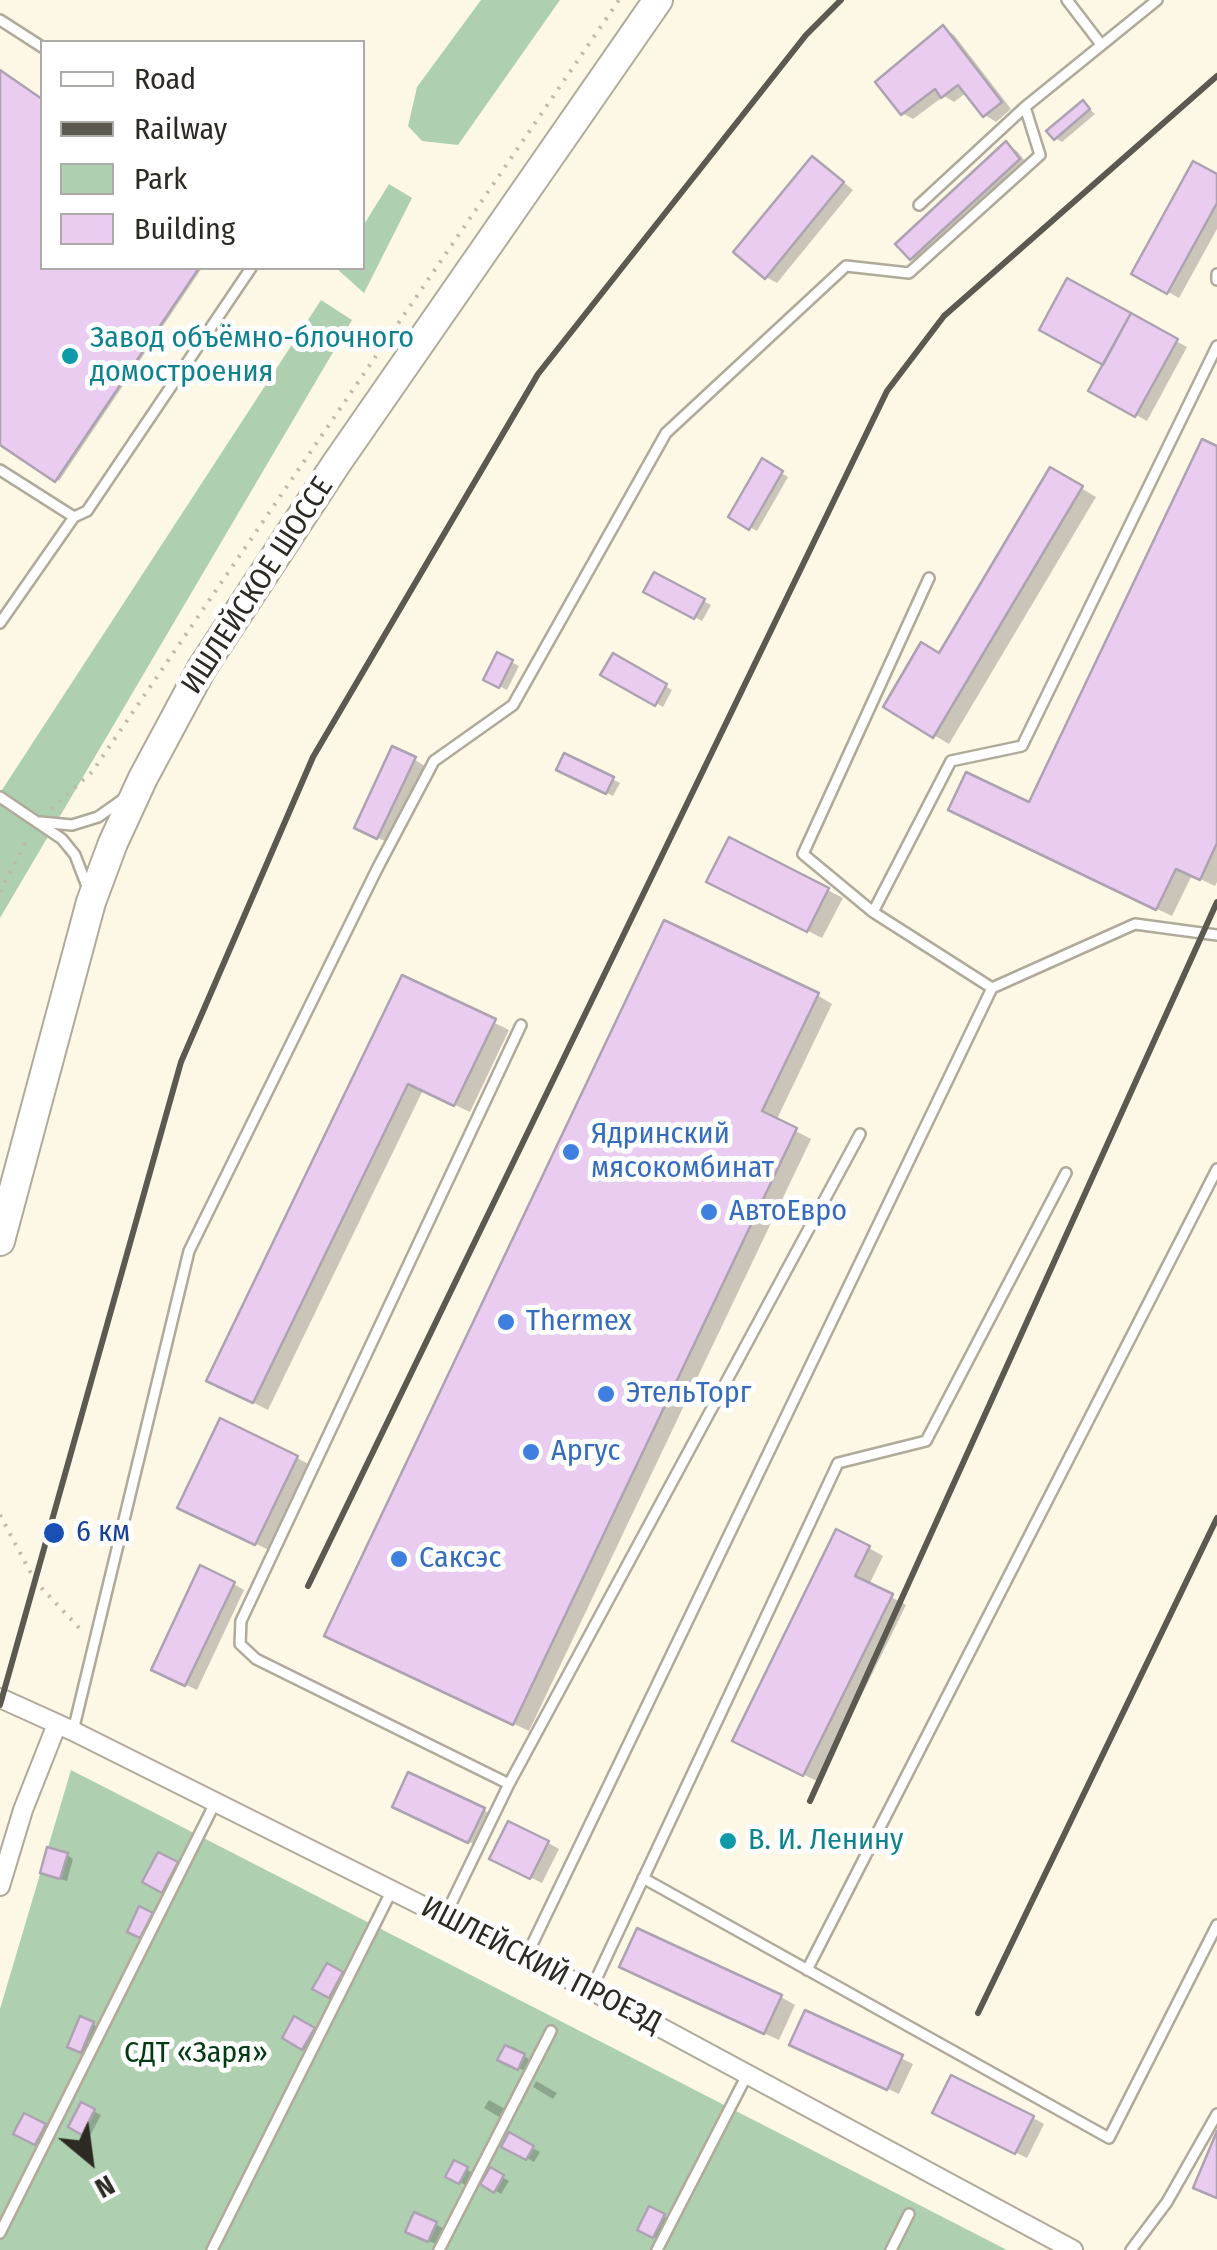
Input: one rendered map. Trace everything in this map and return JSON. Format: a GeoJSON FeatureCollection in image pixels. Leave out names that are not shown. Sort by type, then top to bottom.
{"type":"FeatureCollection","features":[{"type":"Feature","properties":{"kind":"main road","name":"ИШЛЕЙСКОЕ ШОССЕ"},"geometry":{"type":"LineString","coordinates":[[0,1241],[91,902],[143,778],[202,668],[336,464],[658,0]]}},
{"type":"Feature","properties":{"kind":"street","name":"ИШЛЕЙСКИЙ ПРОЕЗД"},"geometry":{"type":"LineString","coordinates":[[0,1698],[216,1801],[526,1957],[1072,2250]]}},
{"type":"Feature","properties":{"kind":"street"},"geometry":{"type":"LineString","coordinates":[[0,1886],[23,1810],[65,1727]]}},
{"type":"Feature","properties":{"kind":"lane"},"geometry":{"type":"LineString","coordinates":[[1067,0],[1100,43]]}},
{"type":"Feature","properties":{"kind":"lane"},"geometry":{"type":"LineString","coordinates":[[919,205],[1025,107],[1157,0]]}},
{"type":"Feature","properties":{"kind":"lane"},"geometry":{"type":"LineString","coordinates":[[0,20],[40,47]]}},
{"type":"Feature","properties":{"kind":"lane"},"geometry":{"type":"LineString","coordinates":[[65,1727],[94,1643],[189,1251],[376,869],[434,761],[512,705],[666,433],[846,266],[910,273],[1040,156],[1025,107]]}},
{"type":"Feature","properties":{"kind":"lane"},"geometry":{"type":"LineString","coordinates":[[0,623],[74,517],[86,511],[250,270]]}},
{"type":"Feature","properties":{"kind":"lane"},"geometry":{"type":"LineString","coordinates":[[873,912],[952,760],[1022,746],[1217,346]]}},
{"type":"Feature","properties":{"kind":"lane"},"geometry":{"type":"LineString","coordinates":[[0,470],[74,517]]}},
{"type":"Feature","properties":{"kind":"lane"},"geometry":{"type":"LineString","coordinates":[[929,578],[803,854],[873,912],[992,988]]}},
{"type":"Feature","properties":{"kind":"lane"},"geometry":{"type":"LineString","coordinates":[[37,822],[72,826],[98,817],[120,802],[143,778]]}},
{"type":"Feature","properties":{"kind":"lane"},"geometry":{"type":"LineString","coordinates":[[0,797],[62,839],[86,878],[91,902]]}},
{"type":"Feature","properties":{"kind":"lane"},"geometry":{"type":"LineString","coordinates":[[526,1957],[992,988],[1135,924],[1217,935]]}},
{"type":"Feature","properties":{"kind":"lane"},"geometry":{"type":"LineString","coordinates":[[509,1784],[256,1659],[240,1644],[241,1621],[521,1025]]}},
{"type":"Feature","properties":{"kind":"lane"},"geometry":{"type":"LineString","coordinates":[[445,1916],[509,1784],[860,1134]]}},
{"type":"Feature","properties":{"kind":"lane"},"geometry":{"type":"LineString","coordinates":[[807,1970],[1217,1169]]}},
{"type":"Feature","properties":{"kind":"lane"},"geometry":{"type":"LineString","coordinates":[[590,1990],[838,1463],[926,1441],[1066,1174]]}},
{"type":"Feature","properties":{"kind":"lane"},"geometry":{"type":"LineString","coordinates":[[0,2233],[216,1801]]}},
{"type":"Feature","properties":{"kind":"lane"},"geometry":{"type":"LineString","coordinates":[[643,1878],[1108,2138],[1217,1924]]}},
{"type":"Feature","properties":{"kind":"lane"},"geometry":{"type":"LineString","coordinates":[[212,2250],[392,1889]]}},
{"type":"Feature","properties":{"kind":"lane"},"geometry":{"type":"LineString","coordinates":[[439,2250],[551,2031]]}},
{"type":"Feature","properties":{"kind":"lane"},"geometry":{"type":"LineString","coordinates":[[657,2250],[748,2074]]}},
{"type":"Feature","properties":{"kind":"lane"},"geometry":{"type":"LineString","coordinates":[[1132,2250],[1167,2202],[1217,2114]]}},
{"type":"Feature","properties":{"kind":"lane"},"geometry":{"type":"LineString","coordinates":[[891,2250],[910,2214]]}},
{"type":"Feature","properties":{"kind":"path"},"geometry":{"type":"LineString","coordinates":[[0,892],[37,822],[92,772],[619,0]]}},
{"type":"Feature","properties":{"kind":"path"},"geometry":{"type":"LineString","coordinates":[[0,1515],[35,1580],[94,1643]]}},
{"type":"Feature","properties":{"kind":"green space"},"geometry":{"type":"Polygon","coordinates":[[[481,0],[560,0],[458,145],[422,141],[408,126],[417,87],[481,0]]]}},
{"type":"Feature","properties":{"kind":"green space"},"geometry":{"type":"Polygon","coordinates":[[[389,184],[412,198],[364,293],[338,270],[365,270],[365,223],[389,184]]]}},
{"type":"Feature","properties":{"kind":"green space"},"geometry":{"type":"Polygon","coordinates":[[[321,300],[352,320],[0,918],[0,793],[321,300]]]}},
{"type":"Feature","properties":{"kind":"green space","name":"СДТ «Заря»"},"geometry":{"type":"Polygon","coordinates":[[[71,1770],[1007,2250],[0,2250],[0,2009],[71,1770]]]}},
{"type":"Feature","properties":{"kind":"building"},"geometry":{"type":"Polygon","coordinates":[[[943,25],[1002,102],[983,117],[958,85],[941,98],[935,89],[901,115],[875,82],[943,25]]]}},
{"type":"Feature","properties":{"kind":"building","name":"Завод объёмно-блочного домостроения"},"geometry":{"type":"Polygon","coordinates":[[[0,70],[40,98],[40,270],[198,270],[55,482],[0,445],[0,70]]]}},
{"type":"Feature","properties":{"kind":"building"},"geometry":{"type":"Polygon","coordinates":[[[1083,100],[1090,109],[1054,140],[1046,131],[1083,100]]]}},
{"type":"Feature","properties":{"kind":"building"},"geometry":{"type":"Polygon","coordinates":[[[1006,141],[1020,159],[910,260],[895,244],[1006,141]]]}},
{"type":"Feature","properties":{"kind":"building"},"geometry":{"type":"Polygon","coordinates":[[[812,156],[844,182],[765,279],[733,252],[812,156]]]}},
{"type":"Feature","properties":{"kind":"building"},"geometry":{"type":"Polygon","coordinates":[[[1193,161],[1217,174],[1217,203],[1167,294],[1131,274],[1193,161]]]}},
{"type":"Feature","properties":{"kind":"building"},"geometry":{"type":"Polygon","coordinates":[[[1067,278],[1131,313],[1103,365],[1039,330],[1067,278]]]}},
{"type":"Feature","properties":{"kind":"building"},"geometry":{"type":"Polygon","coordinates":[[[1131,313],[1178,339],[1135,417],[1088,391],[1131,313]]]}},
{"type":"Feature","properties":{"kind":"building"},"geometry":{"type":"Polygon","coordinates":[[[1202,439],[1217,446],[1217,843],[1200,880],[1176,869],[1156,910],[948,810],[966,772],[1029,802],[1202,439]]]}},
{"type":"Feature","properties":{"kind":"building"},"geometry":{"type":"Polygon","coordinates":[[[762,458],[783,471],[749,530],[728,517],[762,458]]]}},
{"type":"Feature","properties":{"kind":"building"},"geometry":{"type":"Polygon","coordinates":[[[1050,467],[1083,486],[933,738],[883,707],[921,642],[939,653],[1050,467]]]}},
{"type":"Feature","properties":{"kind":"building"},"geometry":{"type":"Polygon","coordinates":[[[654,572],[705,599],[694,619],[643,592],[654,572]]]}},
{"type":"Feature","properties":{"kind":"building"},"geometry":{"type":"Polygon","coordinates":[[[497,652],[513,660],[499,688],[483,680],[497,652]]]}},
{"type":"Feature","properties":{"kind":"building"},"geometry":{"type":"Polygon","coordinates":[[[613,653],[667,684],[655,706],[600,675],[613,653]]]}},
{"type":"Feature","properties":{"kind":"building"},"geometry":{"type":"Polygon","coordinates":[[[392,746],[416,757],[377,839],[354,828],[392,746]]]}},
{"type":"Feature","properties":{"kind":"building"},"geometry":{"type":"Polygon","coordinates":[[[564,753],[614,777],[606,794],[556,770],[564,753]]]}},
{"type":"Feature","properties":{"kind":"building"},"geometry":{"type":"Polygon","coordinates":[[[729,837],[829,888],[807,932],[706,882],[729,837]]]}},
{"type":"Feature","properties":{"kind":"building"},"geometry":{"type":"Polygon","coordinates":[[[664,920],[819,993],[762,1111],[797,1128],[513,1725],[324,1636],[664,920]]]}},
{"type":"Feature","properties":{"kind":"building"},"geometry":{"type":"Polygon","coordinates":[[[402,975],[496,1019],[454,1106],[408,1084],[253,1403],[206,1381],[402,975]]]}},
{"type":"Feature","properties":{"kind":"building"},"geometry":{"type":"Polygon","coordinates":[[[220,1418],[298,1456],[255,1545],[177,1508],[220,1418]]]}},
{"type":"Feature","properties":{"kind":"building"},"geometry":{"type":"Polygon","coordinates":[[[836,1529],[870,1546],[855,1576],[893,1594],[803,1776],[732,1741],[836,1529]]]}},
{"type":"Feature","properties":{"kind":"building"},"geometry":{"type":"Polygon","coordinates":[[[200,1565],[235,1582],[185,1686],[151,1670],[200,1565]]]}},
{"type":"Feature","properties":{"kind":"building"},"geometry":{"type":"Polygon","coordinates":[[[408,1772],[485,1808],[468,1843],[392,1807],[408,1772]]]}},
{"type":"Feature","properties":{"kind":"building"},"geometry":{"type":"Polygon","coordinates":[[[508,1821],[549,1841],[530,1879],[489,1859],[508,1821]]]}},
{"type":"Feature","properties":{"kind":"building"},"geometry":{"type":"Polygon","coordinates":[[[47,1847],[68,1853],[60,1879],[40,1873],[47,1847]]]}},
{"type":"Feature","properties":{"kind":"building"},"geometry":{"type":"Polygon","coordinates":[[[158,1852],[178,1862],[162,1893],[142,1882],[158,1852]]]}},
{"type":"Feature","properties":{"kind":"building"},"geometry":{"type":"Polygon","coordinates":[[[139,1906],[153,1913],[140,1938],[127,1932],[139,1906]]]}},
{"type":"Feature","properties":{"kind":"building"},"geometry":{"type":"Polygon","coordinates":[[[637,1928],[782,1995],[764,2034],[619,1967],[637,1928]]]}},
{"type":"Feature","properties":{"kind":"building"},"geometry":{"type":"Polygon","coordinates":[[[327,1963],[343,1972],[329,1998],[312,1989],[327,1963]]]}},
{"type":"Feature","properties":{"kind":"building"},"geometry":{"type":"Polygon","coordinates":[[[805,2010],[903,2055],[887,2090],[789,2045],[805,2010]]]}},
{"type":"Feature","properties":{"kind":"building"},"geometry":{"type":"Polygon","coordinates":[[[80,2016],[94,2022],[81,2053],[67,2047],[80,2016]]]}},
{"type":"Feature","properties":{"kind":"building"},"geometry":{"type":"Polygon","coordinates":[[[294,2016],[315,2028],[302,2050],[282,2038],[294,2016]]]}},
{"type":"Feature","properties":{"kind":"building"},"geometry":{"type":"Polygon","coordinates":[[[505,2045],[525,2054],[518,2070],[497,2060],[505,2045]]]}},
{"type":"Feature","properties":{"kind":"building"},"geometry":{"type":"Polygon","coordinates":[[[951,2075],[1034,2116],[1015,2154],[932,2113],[951,2075]]]}},
{"type":"Feature","properties":{"kind":"building"},"geometry":{"type":"Polygon","coordinates":[[[81,2102],[95,2109],[82,2135],[68,2127],[81,2102]]]}},
{"type":"Feature","properties":{"kind":"building"},"geometry":{"type":"Polygon","coordinates":[[[24,2113],[46,2124],[35,2145],[13,2134],[24,2113]]]}},
{"type":"Feature","properties":{"kind":"building"},"geometry":{"type":"Polygon","coordinates":[[[1217,2131],[1217,2198],[1193,2188],[1217,2131]]]}},
{"type":"Feature","properties":{"kind":"building"},"geometry":{"type":"Polygon","coordinates":[[[509,2132],[534,2146],[526,2160],[501,2147],[509,2132]]]}},
{"type":"Feature","properties":{"kind":"building"},"geometry":{"type":"Polygon","coordinates":[[[454,2160],[468,2167],[459,2184],[445,2177],[454,2160]]]}},
{"type":"Feature","properties":{"kind":"building"},"geometry":{"type":"Polygon","coordinates":[[[490,2167],[504,2175],[494,2193],[480,2184],[490,2167]]]}},
{"type":"Feature","properties":{"kind":"building"},"geometry":{"type":"Polygon","coordinates":[[[649,2206],[665,2214],[653,2238],[637,2230],[649,2206]]]}},
{"type":"Feature","properties":{"kind":"building"},"geometry":{"type":"Polygon","coordinates":[[[414,2212],[437,2222],[428,2242],[405,2232],[414,2212]]]}},
{"type":"Feature","properties":{"kind":"railway"},"geometry":{"type":"LineString","coordinates":[[0,1705],[181,1062],[313,757],[538,374],[806,35],[841,0]]}},
{"type":"Feature","properties":{"kind":"railway"},"geometry":{"type":"LineString","coordinates":[[308,1586],[887,391],[944,316],[1217,76]]}},
{"type":"Feature","properties":{"kind":"railway"},"geometry":{"type":"LineString","coordinates":[[810,1801],[1217,902]]}},
{"type":"Feature","properties":{"kind":"railway"},"geometry":{"type":"LineString","coordinates":[[978,2013],[1217,1518]]}},
{"type":"Feature","properties":{"kind":"place","name":"Завод объёмно-блочного домостроения"},"geometry":{"type":"Point","coordinates":[70,356]}},
{"type":"Feature","properties":{"kind":"place","name":"Ядринский мясокомбинат"},"geometry":{"type":"Point","coordinates":[571,1152]}},
{"type":"Feature","properties":{"kind":"place","name":"АвтоЕвро"},"geometry":{"type":"Point","coordinates":[709,1212]}},
{"type":"Feature","properties":{"kind":"place","name":"Thermex"},"geometry":{"type":"Point","coordinates":[506,1322]}},
{"type":"Feature","properties":{"kind":"place","name":"ЭтельТорг"},"geometry":{"type":"Point","coordinates":[606,1394]}},
{"type":"Feature","properties":{"kind":"place","name":"Аргус"},"geometry":{"type":"Point","coordinates":[531,1452]}},
{"type":"Feature","properties":{"kind":"place","name":"6 км"},"geometry":{"type":"Point","coordinates":[54,1533]}},
{"type":"Feature","properties":{"kind":"place","name":"Саксэс"},"geometry":{"type":"Point","coordinates":[399,1559]}},
{"type":"Feature","properties":{"kind":"place","name":"В. И. Ленину"},"geometry":{"type":"Point","coordinates":[728,1841]}}]}
